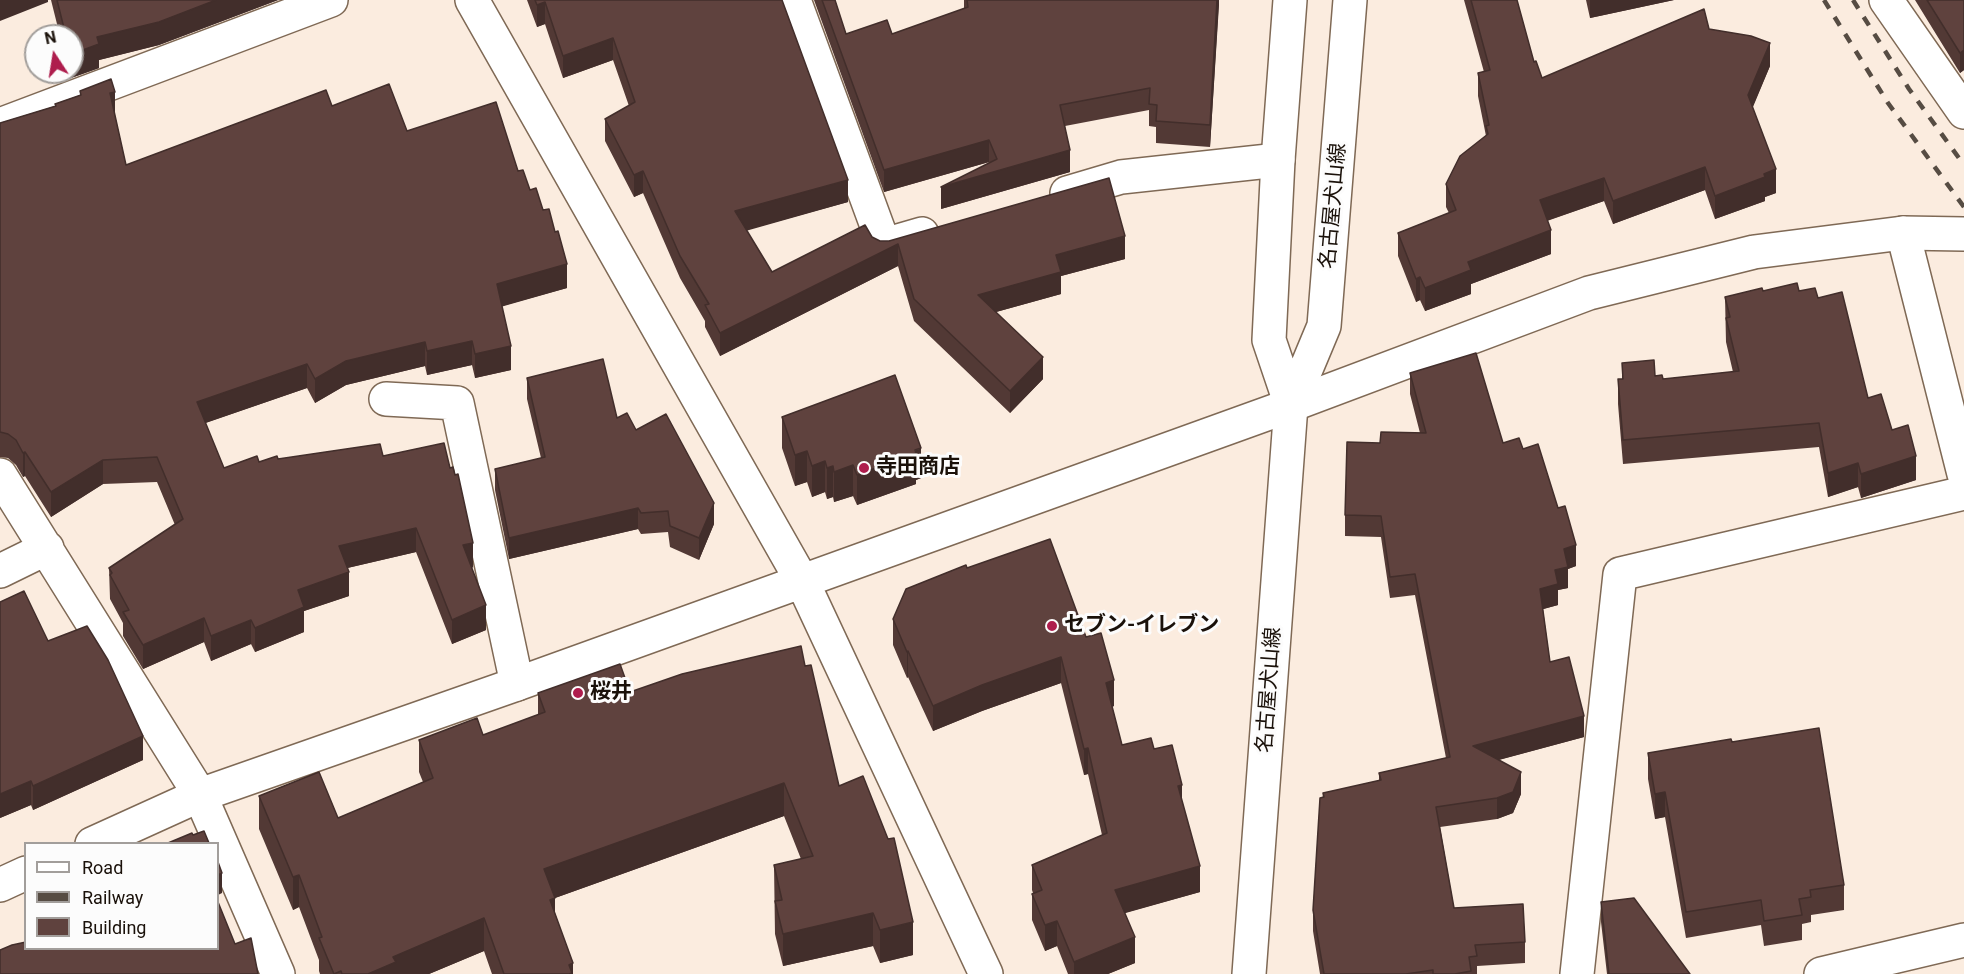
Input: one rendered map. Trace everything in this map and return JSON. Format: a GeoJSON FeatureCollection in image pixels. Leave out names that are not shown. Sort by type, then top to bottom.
{"type":"FeatureCollection","features":[{"type":"Feature","properties":{"kind":"street"},"geometry":{"type":"LineString","coordinates":[[0,125],[331,0]]}},
{"type":"Feature","properties":{"kind":"street"},"geometry":{"type":"LineString","coordinates":[[472,0],[802,581],[986,974]]}},
{"type":"Feature","properties":{"kind":"street"},"geometry":{"type":"LineString","coordinates":[[794,0],[884,246],[952,226]]}},
{"type":"Feature","properties":{"kind":"street","name":"名古屋犬山線"},"geometry":{"type":"LineString","coordinates":[[1290,0],[1278,160],[1269,340],[1291,405]]}},
{"type":"Feature","properties":{"kind":"street","name":"名古屋犬山線"},"geometry":{"type":"LineString","coordinates":[[1249,974],[1291,405],[1324,326],[1350,0]]}},
{"type":"Feature","properties":{"kind":"street"},"geometry":{"type":"LineString","coordinates":[[1886,0],[1964,112]]}},
{"type":"Feature","properties":{"kind":"street"},"geometry":{"type":"LineString","coordinates":[[1042,200],[1121,177],[1278,160]]}},
{"type":"Feature","properties":{"kind":"street"},"geometry":{"type":"LineString","coordinates":[[1903,233],[1964,474]]}},
{"type":"Feature","properties":{"kind":"street"},"geometry":{"type":"LineString","coordinates":[[94,842],[200,795],[518,684],[1291,405],[1589,292],[1755,252],[1903,233],[1957,234]]}},
{"type":"Feature","properties":{"kind":"street"},"geometry":{"type":"LineString","coordinates":[[386,399],[457,403],[518,684]]}},
{"type":"Feature","properties":{"kind":"street"},"geometry":{"type":"LineString","coordinates":[[0,475],[200,795],[278,974]]}},
{"type":"Feature","properties":{"kind":"street"},"geometry":{"type":"LineString","coordinates":[[1577,974],[1620,574],[1964,494]]}},
{"type":"Feature","properties":{"kind":"street"},"geometry":{"type":"LineString","coordinates":[[0,571],[47,548]]}},
{"type":"Feature","properties":{"kind":"street"},"geometry":{"type":"LineString","coordinates":[[0,885],[24,874]]}},
{"type":"Feature","properties":{"kind":"street"},"geometry":{"type":"LineString","coordinates":[[1821,974],[1964,940]]}},
{"type":"Feature","properties":{"kind":"building"},"geometry":{"type":"Polygon","coordinates":[[[57,0],[216,0],[159,22],[97,37],[99,44],[84,50],[84,24],[63,24],[57,0]]]}},
{"type":"Feature","properties":{"kind":"building"},"geometry":{"type":"Polygon","coordinates":[[[535,0],[782,0],[848,180],[735,211],[772,272],[865,225],[872,237],[880,241],[889,241],[1109,178],[1125,236],[1056,255],[1061,272],[978,295],[1043,357],[1010,391],[914,299],[898,244],[720,333],[705,305],[709,304],[680,256],[643,171],[634,175],[605,119],[635,102],[613,38],[563,56],[545,2],[537,5],[535,0]]]}},
{"type":"Feature","properties":{"kind":"building"},"geometry":{"type":"Polygon","coordinates":[[[822,0],[835,0],[846,34],[887,20],[892,34],[968,7],[967,0],[1217,0],[1210,125],[1156,121],[1157,105],[1149,104],[1150,88],[1060,105],[1070,150],[941,187],[997,159],[989,140],[884,170],[822,0]]]}},
{"type":"Feature","properties":{"kind":"building"},"geometry":{"type":"Polygon","coordinates":[[[1471,0],[1517,0],[1534,62],[1536,61],[1542,78],[1704,9],[1709,29],[1751,36],[1770,43],[1748,95],[1776,169],[1764,174],[1765,177],[1715,196],[1705,167],[1613,201],[1604,178],[1540,200],[1551,230],[1468,262],[1471,270],[1425,288],[1420,277],[1416,279],[1398,233],[1456,210],[1446,184],[1460,156],[1488,134],[1486,126],[1489,125],[1478,73],[1490,70],[1471,0]]]}},
{"type":"Feature","properties":{"kind":"building"},"geometry":{"type":"Polygon","coordinates":[[[1927,0],[1964,0],[1964,50],[1960,53],[1927,0]]]}},
{"type":"Feature","properties":{"kind":"building"},"geometry":{"type":"Polygon","coordinates":[[[111,79],[115,92],[110,93],[126,165],[326,90],[332,106],[389,84],[407,131],[496,102],[518,171],[523,170],[530,190],[536,188],[543,210],[549,209],[567,264],[497,284],[511,346],[475,354],[472,341],[427,351],[425,342],[346,361],[315,379],[307,364],[197,402],[224,468],[257,456],[259,462],[277,456],[278,459],[380,444],[383,456],[444,443],[450,468],[453,467],[455,475],[458,474],[473,543],[463,545],[486,605],[452,620],[416,528],[339,546],[349,572],[298,590],[304,607],[255,628],[251,620],[211,636],[204,618],[143,645],[123,612],[129,610],[110,575],[112,573],[109,568],[183,519],[157,457],[103,460],[51,492],[16,440],[0,432],[0,123],[56,106],[55,104],[81,95],[80,91],[111,79]]]}},
{"type":"Feature","properties":{"kind":"building"},"geometry":{"type":"Polygon","coordinates":[[[1797,283],[1799,291],[1815,288],[1818,298],[1842,292],[1868,398],[1881,394],[1892,430],[1908,425],[1916,456],[1861,474],[1858,463],[1828,473],[1819,423],[1623,440],[1618,379],[1623,379],[1622,363],[1654,360],[1655,376],[1662,375],[1663,379],[1739,371],[1726,318],[1730,317],[1725,297],[1797,283]]]}},
{"type":"Feature","properties":{"kind":"building"},"geometry":{"type":"Polygon","coordinates":[[[1476,353],[1503,443],[1519,438],[1523,449],[1538,444],[1558,508],[1565,506],[1576,545],[1564,549],[1568,567],[1555,570],[1558,584],[1540,589],[1550,662],[1569,657],[1584,716],[1473,746],[1521,772],[1513,792],[1497,798],[1436,807],[1454,908],[1523,904],[1525,942],[1475,945],[1477,956],[1469,957],[1471,971],[1455,974],[1433,974],[1433,970],[1406,974],[1324,974],[1313,910],[1320,798],[1324,797],[1323,793],[1381,780],[1379,773],[1450,757],[1415,574],[1390,577],[1381,516],[1345,515],[1347,442],[1380,443],[1381,432],[1426,433],[1410,373],[1476,353]]]}},
{"type":"Feature","properties":{"kind":"building"},"geometry":{"type":"Polygon","coordinates":[[[603,359],[617,418],[627,413],[636,430],[666,414],[714,503],[699,538],[670,526],[668,511],[641,513],[638,508],[509,538],[495,469],[545,457],[527,378],[603,359]]]}},
{"type":"Feature","properties":{"kind":"building"},"geometry":{"type":"Polygon","coordinates":[[[895,375],[921,448],[915,450],[916,453],[857,475],[853,465],[834,472],[833,466],[827,468],[825,461],[812,466],[807,451],[795,455],[782,417],[895,375]]]}},
{"type":"Feature","properties":{"kind":"building"},"geometry":{"type":"Polygon","coordinates":[[[1050,539],[1086,637],[1101,633],[1114,680],[1106,683],[1122,745],[1151,738],[1154,749],[1172,745],[1182,785],[1178,786],[1200,866],[1115,890],[1135,937],[1074,962],[1057,921],[1045,925],[1032,894],[1042,890],[1032,865],[1107,833],[1088,748],[1084,749],[1061,657],[982,685],[933,706],[893,619],[906,589],[966,565],[967,568],[1050,539]]]}},
{"type":"Feature","properties":{"kind":"building"},"geometry":{"type":"Polygon","coordinates":[[[24,591],[48,641],[87,626],[108,660],[143,736],[33,786],[31,781],[0,794],[0,602],[24,591]]]}},
{"type":"Feature","properties":{"kind":"building"},"geometry":{"type":"Polygon","coordinates":[[[801,646],[805,666],[811,665],[839,786],[863,776],[888,839],[894,838],[913,922],[880,930],[873,913],[783,934],[775,901],[782,900],[774,865],[813,856],[784,783],[544,869],[555,898],[550,900],[573,963],[569,965],[572,973],[504,974],[484,918],[393,957],[396,962],[368,974],[342,974],[341,971],[334,974],[319,938],[322,937],[299,875],[293,877],[259,796],[319,772],[338,818],[433,778],[419,740],[477,718],[483,735],[545,712],[538,693],[620,664],[630,692],[682,674],[801,646]]]}},
{"type":"Feature","properties":{"kind":"building"},"geometry":{"type":"Polygon","coordinates":[[[1819,728],[1844,885],[1810,890],[1811,897],[1799,899],[1802,915],[1764,921],[1761,900],[1686,912],[1665,792],[1655,794],[1648,753],[1731,739],[1732,742],[1819,728]]]}},
{"type":"Feature","properties":{"kind":"building"},"geometry":{"type":"Polygon","coordinates":[[[204,831],[209,842],[170,842],[192,833],[193,835],[204,831]]]}},
{"type":"Feature","properties":{"kind":"building"},"geometry":{"type":"Polygon","coordinates":[[[1634,898],[1690,974],[1609,974],[1601,902],[1634,898]]]}},
{"type":"Feature","properties":{"kind":"building"},"geometry":{"type":"Polygon","coordinates":[[[219,904],[235,944],[251,938],[258,974],[0,974],[0,950],[24,942],[24,950],[219,950],[219,904]]]}},
{"type":"Feature","properties":{"kind":"railway"},"geometry":{"type":"LineString","coordinates":[[1824,0],[1888,103],[1964,207]]}},
{"type":"Feature","properties":{"kind":"railway"},"geometry":{"type":"LineString","coordinates":[[1853,0],[1909,89],[1964,165]]}},
{"type":"Feature","properties":{"kind":"place","name":"寺田商店"},"geometry":{"type":"Point","coordinates":[864,468]}},
{"type":"Feature","properties":{"kind":"place","name":"セブン-イレブン"},"geometry":{"type":"Point","coordinates":[1052,626]}},
{"type":"Feature","properties":{"kind":"place","name":"桜井"},"geometry":{"type":"Point","coordinates":[578,693]}}]}
